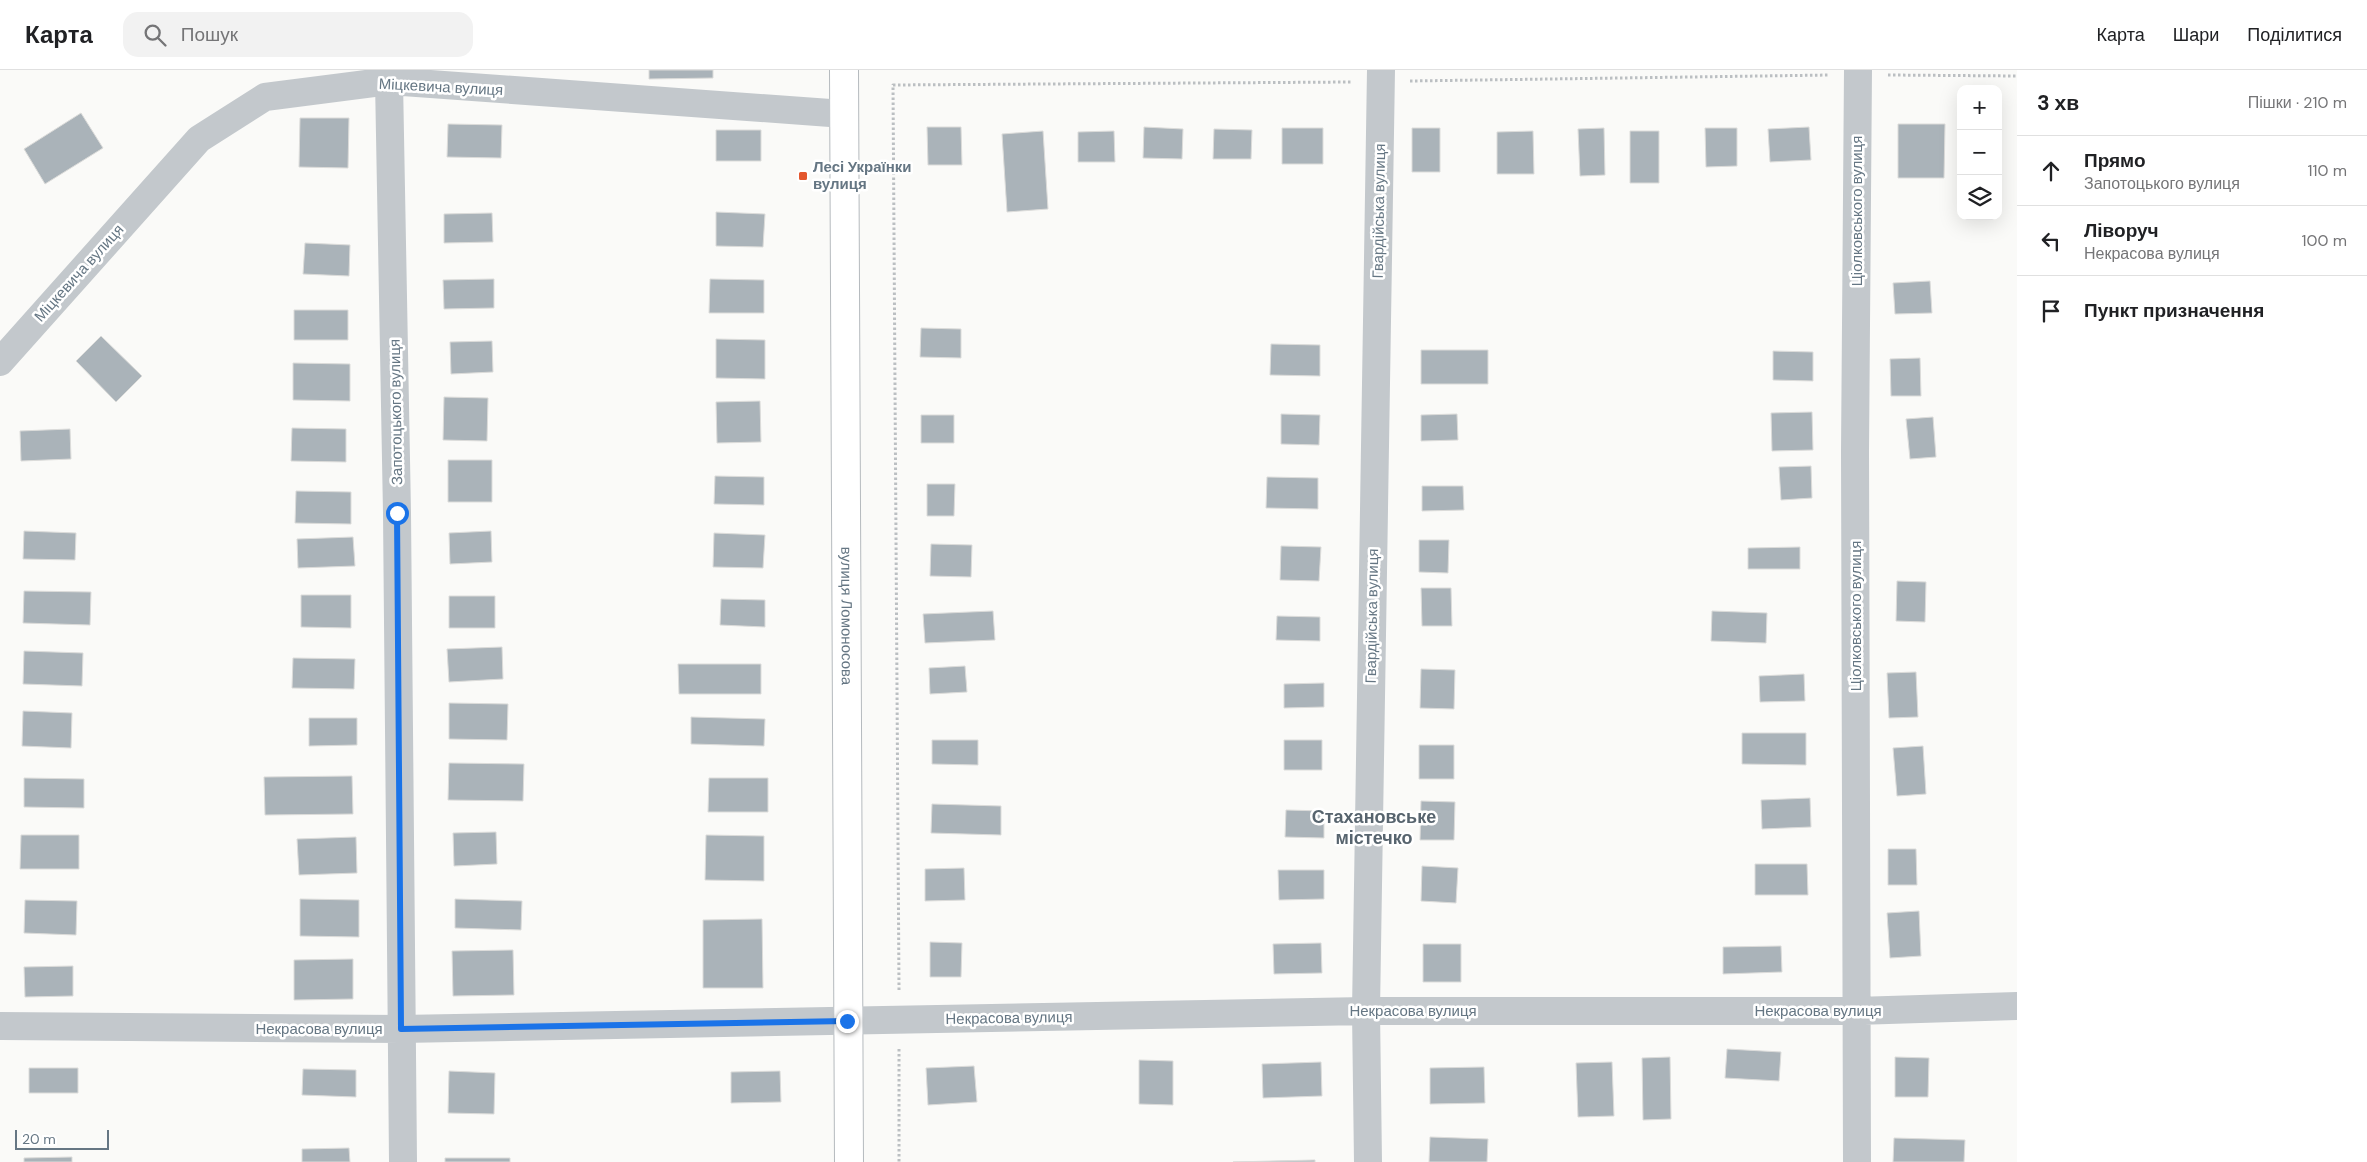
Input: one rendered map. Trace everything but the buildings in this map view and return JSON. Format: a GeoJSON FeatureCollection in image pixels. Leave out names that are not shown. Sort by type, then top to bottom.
{"type":"FeatureCollection","features":[{"type":"Feature","properties":{"kind":"main road","name":"вулиця Ломоносова"},"geometry":{"type":"LineString","coordinates":[[844,70],[849,1162]]}},
{"type":"Feature","properties":{"kind":"street","name":"Ціолковського вулиця"},"geometry":{"type":"LineString","coordinates":[[1857,1162],[1858,72]]}},
{"type":"Feature","properties":{"kind":"street","name":"Гвардійська вулиця"},"geometry":{"type":"LineString","coordinates":[[1368,1162],[1366,1010],[1381,76]]}},
{"type":"Feature","properties":{"kind":"street","name":"Міцкевича вулиця"},"geometry":{"type":"LineString","coordinates":[[0,362],[199,139],[265,97],[390,82],[844,114]]}},
{"type":"Feature","properties":{"kind":"street","name":"Запотоцького вулиця"},"geometry":{"type":"LineString","coordinates":[[390,82],[397,513],[403,1162]]}},
{"type":"Feature","properties":{"kind":"street","name":"Некрасова вулиця"},"geometry":{"type":"LineString","coordinates":[[0,1026],[401,1029],[1366,1010],[1856,1011],[2017,1006]]}},
{"type":"Feature","properties":{"kind":"path"},"geometry":{"type":"LineString","coordinates":[[899,1162],[893,85],[1381,76],[1858,72],[2017,76]]}},
{"type":"Feature","properties":{"kind":"place","name":"Лесі Українки вулиця"},"geometry":{"type":"Point","coordinates":[803,176]}},
{"type":"Feature","properties":{"kind":"district","name":"Стахановське містечко"},"geometry":{"type":"Point","coordinates":[1374,828]}},
{"type":"Feature","properties":{"kind":"route"},"geometry":{"type":"LineString","coordinates":[[397,513],[401,1029],[847,1021]]}}]}
